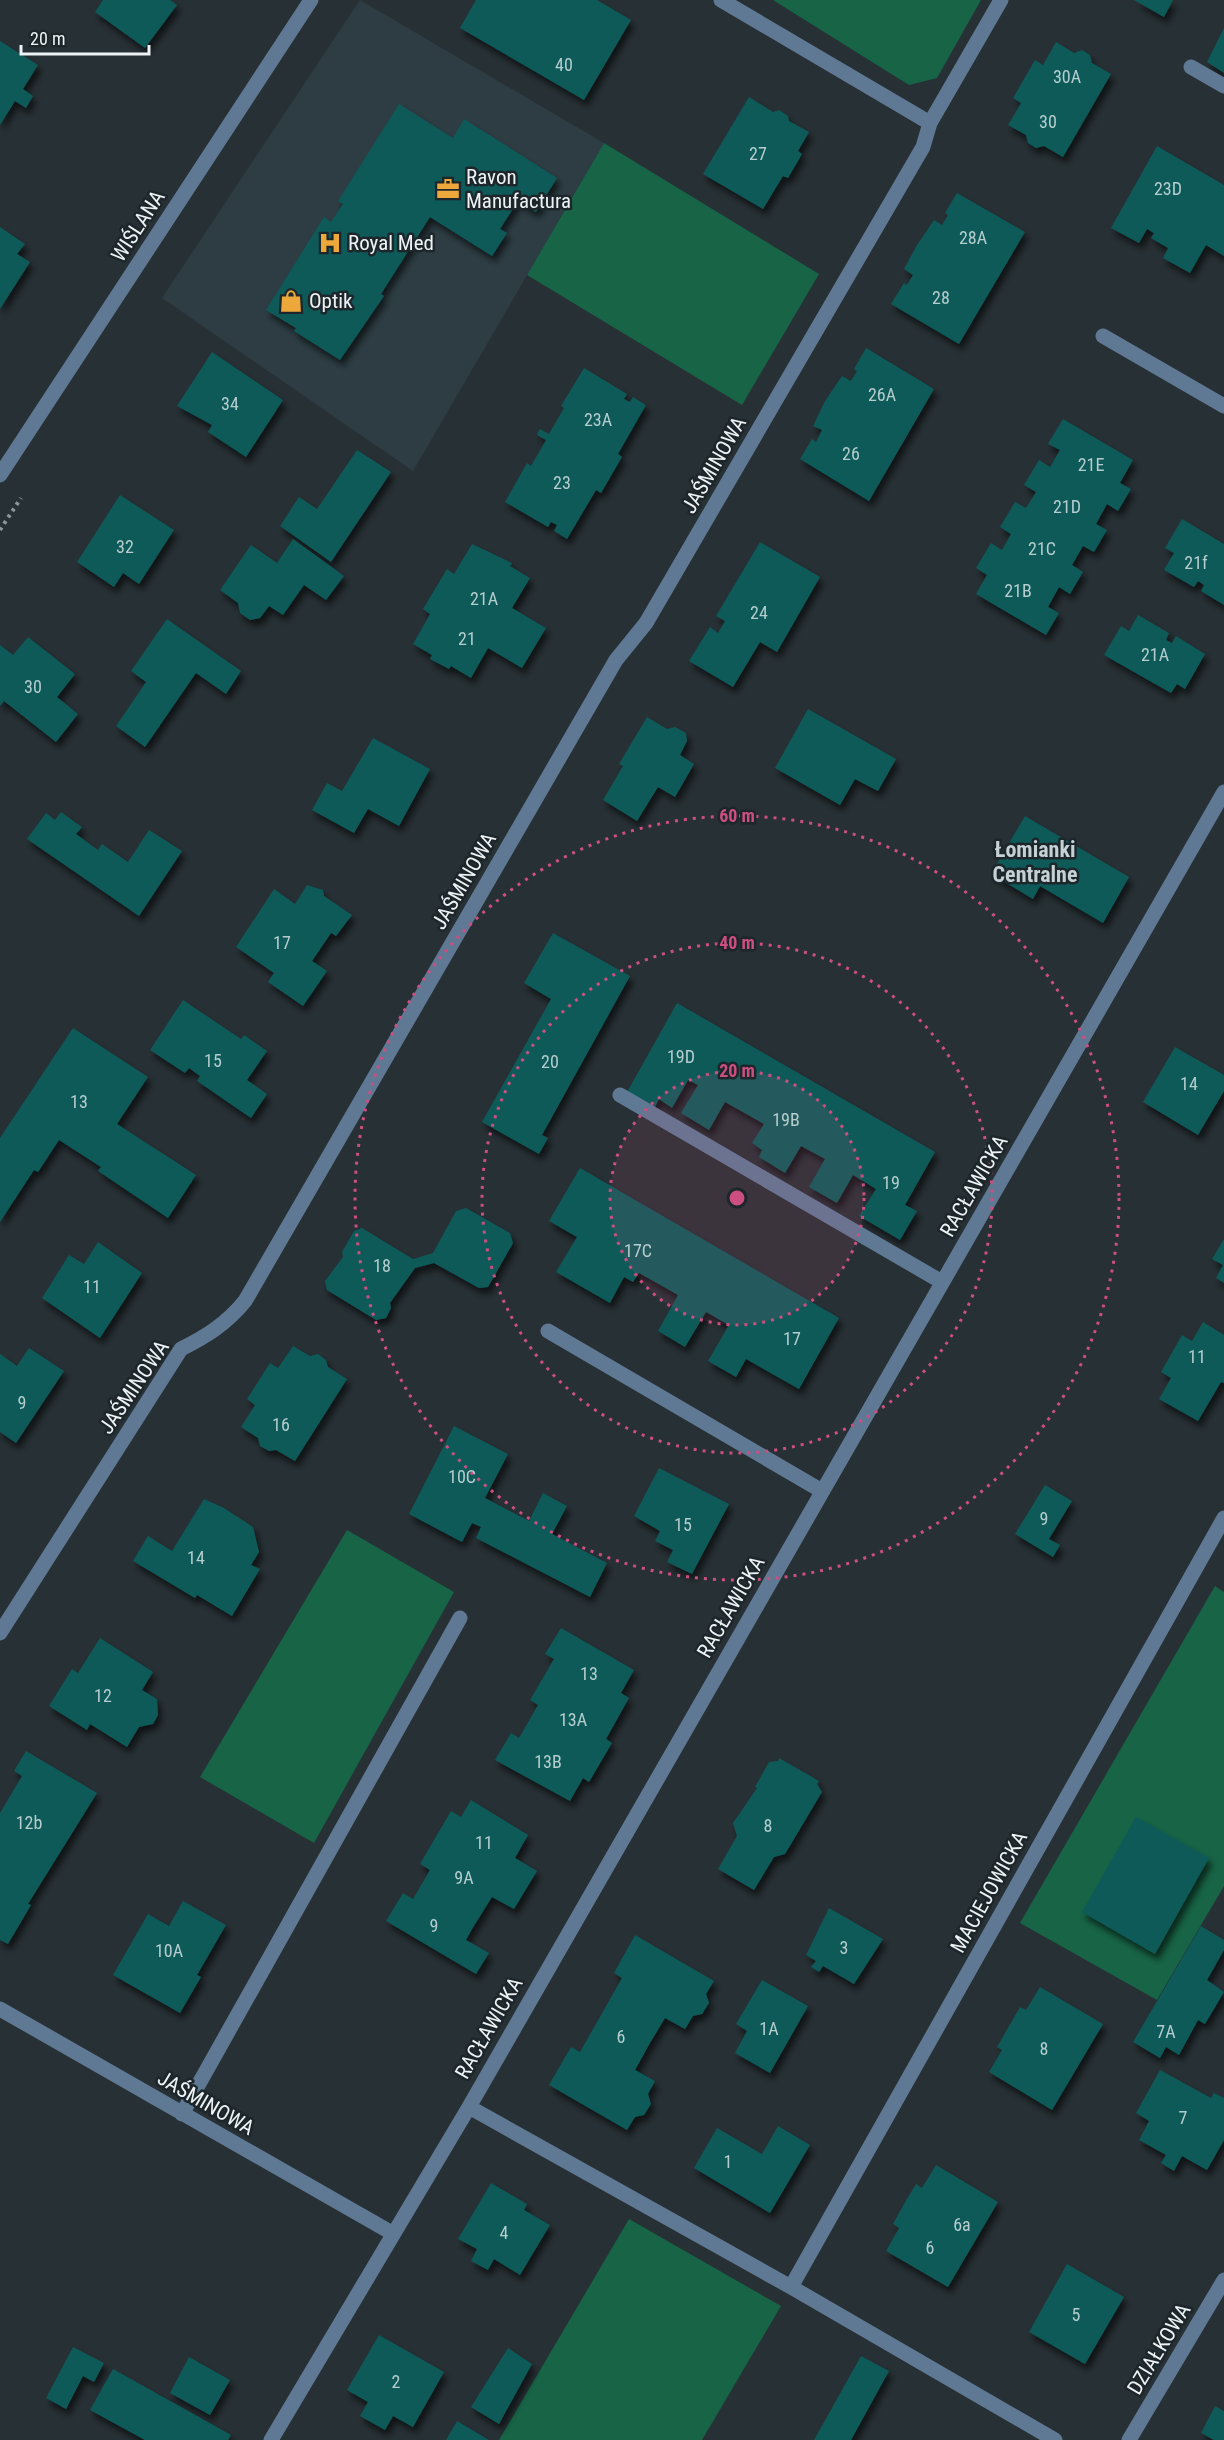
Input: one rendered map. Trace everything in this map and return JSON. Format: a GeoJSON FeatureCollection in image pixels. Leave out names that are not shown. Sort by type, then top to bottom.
{"type":"FeatureCollection","features":[{"type":"Feature","properties":{"kind":"street","name":"WIŚLANA"},"geometry":{"type":"LineString","coordinates":[[0,475],[311,0]]}},
{"type":"Feature","properties":{"kind":"street"},"geometry":{"type":"LineString","coordinates":[[721,0],[930,123]]}},
{"type":"Feature","properties":{"kind":"street","name":"JAŚMINOWA"},"geometry":{"type":"LineString","coordinates":[[0,1633],[181,1349],[209,1336],[229,1321],[245,1301],[616,660],[646,623],[923,147],[930,123],[1001,0]]}},
{"type":"Feature","properties":{"kind":"street"},"geometry":{"type":"LineString","coordinates":[[1191,67],[1224,86]]}},
{"type":"Feature","properties":{"kind":"street"},"geometry":{"type":"LineString","coordinates":[[1103,336],[1224,406]]}},
{"type":"Feature","properties":{"kind":"street","name":"RACŁAWICKA"},"geometry":{"type":"LineString","coordinates":[[270,2440],[469,2107],[1224,792]]}},
{"type":"Feature","properties":{"kind":"street"},"geometry":{"type":"LineString","coordinates":[[620,1095],[942,1282]]}},
{"type":"Feature","properties":{"kind":"street"},"geometry":{"type":"LineString","coordinates":[[548,1331],[822,1491]]}},
{"type":"Feature","properties":{"kind":"street","name":"MACIEJOWICKA"},"geometry":{"type":"LineString","coordinates":[[791,2287],[1224,1518]]}},
{"type":"Feature","properties":{"kind":"street"},"geometry":{"type":"LineString","coordinates":[[182,2114],[460,1618]]}},
{"type":"Feature","properties":{"kind":"street","name":"JAŚMINOWA"},"geometry":{"type":"LineString","coordinates":[[0,2010],[392,2233]]}},
{"type":"Feature","properties":{"kind":"street"},"geometry":{"type":"LineString","coordinates":[[469,2107],[791,2287],[1055,2440]]}},
{"type":"Feature","properties":{"kind":"street","name":"DZIAŁKOWA"},"geometry":{"type":"LineString","coordinates":[[1129,2440],[1224,2280]]}},
{"type":"Feature","properties":{"kind":"shaded area"},"geometry":{"type":"Polygon","coordinates":[[[360,0],[604,143],[413,471],[162,298],[360,0]]]}},
{"type":"Feature","properties":{"kind":"green space"},"geometry":{"type":"Polygon","coordinates":[[[773,0],[981,0],[937,78],[909,85],[773,0]]]}},
{"type":"Feature","properties":{"kind":"green space"},"geometry":{"type":"Polygon","coordinates":[[[604,143],[819,274],[742,405],[527,275],[604,143]]]}},
{"type":"Feature","properties":{"kind":"green space"},"geometry":{"type":"Polygon","coordinates":[[[347,1530],[454,1592],[314,1843],[200,1777],[347,1530]]]}},
{"type":"Feature","properties":{"kind":"green space"},"geometry":{"type":"Polygon","coordinates":[[[1215,1586],[1224,1592],[1224,1886],[1157,2000],[1020,1923],[1215,1586]]]}},
{"type":"Feature","properties":{"kind":"green space"},"geometry":{"type":"Polygon","coordinates":[[[629,2219],[781,2306],[702,2440],[499,2440],[629,2219]]]}},
{"type":"Feature","properties":{"kind":"building"},"geometry":{"type":"Polygon","coordinates":[[[103,0],[170,0],[177,5],[145,48],[95,12],[103,0]]]}},
{"type":"Feature","properties":{"kind":"building"},"geometry":{"type":"Polygon","coordinates":[[[476,0],[597,0],[631,20],[584,100],[460,28],[476,0]]]}},
{"type":"Feature","properties":{"kind":"building"},"geometry":{"type":"Polygon","coordinates":[[[1134,0],[1173,0],[1164,17],[1134,0]]]}},
{"type":"Feature","properties":{"kind":"building"},"geometry":{"type":"Polygon","coordinates":[[[1224,28],[1224,73],[1207,62],[1224,28]]]}},
{"type":"Feature","properties":{"kind":"building"},"geometry":{"type":"Polygon","coordinates":[[[0,41],[38,65],[23,89],[33,96],[26,108],[15,101],[0,125],[0,41]]]}},
{"type":"Feature","properties":{"kind":"building"},"geometry":{"type":"Polygon","coordinates":[[[1056,42],[1074,53],[1082,50],[1090,55],[1092,63],[1111,74],[1063,157],[1044,146],[1036,148],[1028,143],[1026,135],[1008,125],[1021,103],[1013,98],[1035,60],[1043,65],[1056,42]]]}},
{"type":"Feature","properties":{"kind":"building"},"geometry":{"type":"Polygon","coordinates":[[[749,97],[773,112],[779,110],[788,116],[789,121],[809,132],[798,151],[802,154],[788,178],[783,176],[763,209],[703,174],[749,97]]]}},
{"type":"Feature","properties":{"kind":"building","name":"Ravon Manufactura"},"geometry":{"type":"Polygon","coordinates":[[[399,104],[453,138],[464,119],[557,178],[536,212],[518,201],[500,229],[507,233],[492,256],[430,217],[381,294],[384,296],[340,360],[294,331],[296,328],[266,310],[324,217],[331,222],[343,204],[338,201],[399,104]]]}},
{"type":"Feature","properties":{"kind":"building"},"geometry":{"type":"Polygon","coordinates":[[[1157,146],[1224,185],[1224,256],[1206,245],[1190,273],[1163,258],[1168,248],[1151,238],[1154,233],[1147,229],[1139,243],[1111,228],[1157,146]]]}},
{"type":"Feature","properties":{"kind":"building"},"geometry":{"type":"Polygon","coordinates":[[[957,193],[1025,232],[959,344],[891,304],[904,283],[907,285],[913,275],[904,269],[917,245],[934,220],[942,225],[948,215],[945,213],[957,193]]]}},
{"type":"Feature","properties":{"kind":"building"},"geometry":{"type":"Polygon","coordinates":[[[0,227],[25,244],[17,254],[30,262],[0,309],[0,227]]]}},
{"type":"Feature","properties":{"kind":"building"},"geometry":{"type":"Polygon","coordinates":[[[866,348],[934,389],[869,501],[800,459],[812,439],[816,442],[822,430],[813,426],[825,401],[842,376],[851,381],[857,371],[854,369],[866,348]]]}},
{"type":"Feature","properties":{"kind":"building"},"geometry":{"type":"Polygon","coordinates":[[[212,352],[283,400],[246,457],[208,432],[212,425],[177,406],[212,352]]]}},
{"type":"Feature","properties":{"kind":"building"},"geometry":{"type":"Polygon","coordinates":[[[584,368],[627,394],[624,399],[630,402],[633,397],[646,405],[618,454],[622,457],[601,493],[596,490],[567,539],[554,531],[557,525],[551,522],[548,527],[505,502],[527,463],[531,466],[546,440],[537,435],[538,432],[540,429],[549,434],[564,408],[561,406],[584,368]]]}},
{"type":"Feature","properties":{"kind":"building"},"geometry":{"type":"Polygon","coordinates":[[[1063,419],[1133,460],[1120,483],[1131,489],[1118,511],[1107,504],[1096,524],[1107,530],[1094,552],[1083,546],[1072,565],[1083,572],[1070,594],[1059,587],[1048,607],[1059,613],[1046,635],[976,594],[987,575],[976,568],[991,543],[1002,550],[1011,534],[1000,527],[1015,502],[1026,508],[1036,492],[1024,485],[1039,460],[1050,467],[1060,450],[1048,444],[1063,419]]]}},
{"type":"Feature","properties":{"kind":"building"},"geometry":{"type":"Polygon","coordinates":[[[357,450],[391,472],[331,562],[280,526],[299,497],[317,509],[357,450]]]}},
{"type":"Feature","properties":{"kind":"building"},"geometry":{"type":"Polygon","coordinates":[[[120,495],[174,530],[139,584],[123,573],[114,587],[77,562],[120,495]]]}},
{"type":"Feature","properties":{"kind":"building"},"geometry":{"type":"Polygon","coordinates":[[[1182,519],[1224,544],[1224,605],[1201,591],[1204,585],[1198,581],[1194,587],[1164,570],[1174,553],[1165,548],[1182,519]]]}},
{"type":"Feature","properties":{"kind":"building"},"geometry":{"type":"Polygon","coordinates":[[[293,539],[344,576],[326,600],[304,585],[283,615],[269,606],[260,618],[250,620],[240,613],[238,603],[220,590],[251,545],[277,563],[293,539]]]}},
{"type":"Feature","properties":{"kind":"building"},"geometry":{"type":"Polygon","coordinates":[[[760,542],[820,577],[777,652],[760,642],[733,687],[689,661],[710,627],[718,633],[725,621],[716,616],[760,542]]]}},
{"type":"Feature","properties":{"kind":"building"},"geometry":{"type":"Polygon","coordinates":[[[472,544],[512,563],[510,566],[530,578],[512,608],[546,628],[522,668],[488,648],[471,678],[451,666],[449,669],[430,659],[432,655],[413,644],[430,614],[423,609],[447,569],[454,574],[472,544]]]}},
{"type":"Feature","properties":{"kind":"building"},"geometry":{"type":"Polygon","coordinates":[[[1138,615],[1169,633],[1166,640],[1172,643],[1176,636],[1205,654],[1185,689],[1177,684],[1171,693],[1104,655],[1121,626],[1129,631],[1138,615]]]}},
{"type":"Feature","properties":{"kind":"building"},"geometry":{"type":"Polygon","coordinates":[[[167,619],[241,671],[226,694],[196,673],[145,747],[116,726],[146,682],[131,671],[167,619]]]}},
{"type":"Feature","properties":{"kind":"building"},"geometry":{"type":"Polygon","coordinates":[[[28,637],[75,674],[57,697],[78,714],[56,742],[4,701],[0,706],[0,645],[13,655],[28,637]]]}},
{"type":"Feature","properties":{"kind":"building"},"geometry":{"type":"Polygon","coordinates":[[[808,709],[896,759],[878,791],[855,779],[840,805],[775,768],[808,709]]]}},
{"type":"Feature","properties":{"kind":"building"},"geometry":{"type":"Polygon","coordinates":[[[647,717],[667,729],[675,727],[686,733],[687,741],[680,755],[694,764],[675,797],[658,787],[637,821],[603,800],[623,766],[619,764],[647,717]]]}},
{"type":"Feature","properties":{"kind":"building"},"geometry":{"type":"Polygon","coordinates":[[[373,738],[430,769],[399,826],[368,809],[354,833],[312,810],[327,783],[342,791],[373,738]]]}},
{"type":"Feature","properties":{"kind":"building"},"geometry":{"type":"Polygon","coordinates":[[[61,812],[82,827],[76,834],[98,850],[102,844],[128,862],[149,830],[182,851],[139,916],[27,839],[46,813],[55,820],[61,812]]]}},
{"type":"Feature","properties":{"kind":"building"},"geometry":{"type":"Polygon","coordinates":[[[1025,816],[1129,877],[1103,923],[1040,886],[1033,899],[991,874],[1025,816]]]}},
{"type":"Feature","properties":{"kind":"building"},"geometry":{"type":"Polygon","coordinates":[[[307,885],[323,890],[324,896],[352,915],[336,936],[331,933],[312,961],[327,971],[303,1006],[268,982],[274,973],[236,947],[274,889],[295,904],[307,885]]]}},
{"type":"Feature","properties":{"kind":"building"},"geometry":{"type":"Polygon","coordinates":[[[553,933],[630,976],[542,1135],[548,1138],[539,1154],[482,1122],[551,999],[524,983],[553,933]]]}},
{"type":"Feature","properties":{"kind":"building"},"geometry":{"type":"Polygon","coordinates":[[[183,1000],[241,1039],[244,1035],[267,1051],[247,1080],[267,1094],[251,1118],[197,1081],[200,1076],[189,1068],[185,1073],[150,1050],[183,1000]]]}},
{"type":"Feature","properties":{"kind":"building"},"geometry":{"type":"Polygon","coordinates":[[[677,1003],[935,1152],[905,1205],[917,1211],[900,1240],[859,1216],[876,1189],[853,1175],[837,1203],[809,1187],[825,1159],[801,1146],[785,1173],[759,1157],[762,1150],[752,1143],[764,1124],[725,1102],[709,1130],[681,1113],[698,1085],[688,1080],[672,1108],[659,1099],[654,1109],[626,1094],[677,1003]]]}},
{"type":"Feature","properties":{"kind":"building"},"geometry":{"type":"Polygon","coordinates":[[[73,1028],[148,1077],[117,1124],[196,1175],[168,1218],[98,1171],[101,1167],[59,1140],[38,1172],[34,1170],[0,1222],[0,1138],[73,1028]]]}},
{"type":"Feature","properties":{"kind":"building"},"geometry":{"type":"Polygon","coordinates":[[[1175,1047],[1224,1075],[1224,1091],[1198,1135],[1143,1102],[1175,1047]]]}},
{"type":"Feature","properties":{"kind":"building"},"geometry":{"type":"Polygon","coordinates":[[[580,1168],[839,1318],[799,1389],[746,1359],[736,1377],[708,1361],[729,1325],[706,1312],[685,1347],[658,1331],[678,1295],[639,1273],[633,1282],[624,1277],[610,1303],[556,1272],[577,1237],[549,1221],[580,1168]]]}},
{"type":"Feature","properties":{"kind":"building"},"geometry":{"type":"Polygon","coordinates":[[[466,1208],[510,1233],[513,1243],[488,1287],[479,1288],[434,1263],[415,1268],[390,1303],[391,1308],[386,1318],[376,1320],[327,1290],[325,1281],[343,1257],[342,1252],[354,1231],[362,1228],[413,1259],[433,1253],[456,1211],[466,1208]]]}},
{"type":"Feature","properties":{"kind":"building"},"geometry":{"type":"Polygon","coordinates":[[[1224,1239],[1224,1283],[1216,1278],[1223,1265],[1212,1259],[1224,1239]]]}},
{"type":"Feature","properties":{"kind":"building"},"geometry":{"type":"Polygon","coordinates":[[[98,1242],[142,1273],[100,1338],[42,1298],[69,1255],[84,1264],[98,1242]]]}},
{"type":"Feature","properties":{"kind":"building"},"geometry":{"type":"Polygon","coordinates":[[[1203,1322],[1224,1335],[1224,1383],[1221,1382],[1198,1421],[1159,1399],[1171,1378],[1161,1372],[1182,1335],[1192,1341],[1203,1322]]]}},
{"type":"Feature","properties":{"kind":"building"},"geometry":{"type":"Polygon","coordinates":[[[293,1346],[310,1356],[318,1354],[326,1360],[328,1367],[347,1379],[295,1461],[276,1450],[269,1451],[260,1446],[258,1438],[241,1427],[255,1405],[247,1399],[270,1363],[278,1368],[293,1346]]]}},
{"type":"Feature","properties":{"kind":"building"},"geometry":{"type":"Polygon","coordinates":[[[29,1348],[64,1371],[16,1443],[0,1432],[0,1354],[17,1366],[29,1348]]]}},
{"type":"Feature","properties":{"kind":"building"},"geometry":{"type":"Polygon","coordinates":[[[454,1426],[508,1454],[485,1498],[529,1521],[543,1493],[567,1506],[552,1534],[607,1563],[590,1597],[476,1538],[481,1527],[472,1523],[462,1542],[409,1514],[454,1426]]]}},
{"type":"Feature","properties":{"kind":"building"},"geometry":{"type":"Polygon","coordinates":[[[659,1468],[729,1504],[692,1574],[667,1562],[673,1550],[655,1541],[660,1531],[634,1516],[659,1468]]]}},
{"type":"Feature","properties":{"kind":"building"},"geometry":{"type":"Polygon","coordinates":[[[1045,1485],[1072,1501],[1049,1539],[1060,1545],[1053,1557],[1015,1534],[1045,1485]]]}},
{"type":"Feature","properties":{"kind":"building"},"geometry":{"type":"Polygon","coordinates":[[[204,1499],[224,1508],[253,1527],[259,1552],[251,1565],[260,1569],[232,1616],[197,1595],[195,1598],[133,1561],[148,1536],[172,1551],[204,1499]]]}},
{"type":"Feature","properties":{"kind":"building"},"geometry":{"type":"Polygon","coordinates":[[[561,1628],[634,1670],[621,1693],[629,1698],[606,1739],[612,1743],[589,1782],[583,1778],[570,1801],[495,1760],[511,1733],[519,1738],[538,1705],[530,1700],[554,1659],[545,1654],[561,1628]]]}},
{"type":"Feature","properties":{"kind":"building"},"geometry":{"type":"Polygon","coordinates":[[[100,1638],[153,1672],[142,1690],[157,1699],[158,1715],[153,1724],[139,1727],[127,1747],[90,1724],[87,1730],[49,1706],[72,1669],[78,1673],[100,1638]]]}},
{"type":"Feature","properties":{"kind":"building"},"geometry":{"type":"Polygon","coordinates":[[[26,1751],[97,1793],[28,1904],[31,1905],[8,1944],[0,1940],[0,1813],[22,1776],[14,1771],[26,1751]]]}},
{"type":"Feature","properties":{"kind":"building"},"geometry":{"type":"Polygon","coordinates":[[[779,1758],[819,1781],[817,1784],[822,1792],[785,1854],[774,1857],[754,1890],[718,1869],[737,1836],[733,1823],[757,1788],[755,1787],[769,1762],[778,1761],[779,1758]]]}},
{"type":"Feature","properties":{"kind":"building"},"geometry":{"type":"Polygon","coordinates":[[[471,1800],[528,1835],[515,1858],[537,1871],[514,1909],[492,1897],[472,1929],[466,1940],[489,1953],[476,1974],[386,1921],[403,1893],[413,1899],[430,1870],[420,1864],[451,1811],[461,1817],[471,1800]]]}},
{"type":"Feature","properties":{"kind":"building"},"geometry":{"type":"Polygon","coordinates":[[[1136,1817],[1209,1858],[1155,1954],[1082,1912],[1136,1817]]]}},
{"type":"Feature","properties":{"kind":"building"},"geometry":{"type":"Polygon","coordinates":[[[183,1901],[226,1925],[197,1975],[201,1977],[180,2013],[113,1975],[148,1914],[169,1926],[183,1901]]]}},
{"type":"Feature","properties":{"kind":"building"},"geometry":{"type":"Polygon","coordinates":[[[829,1908],[883,1939],[854,1984],[823,1966],[819,1972],[811,1967],[816,1961],[806,1955],[829,1908]]]}},
{"type":"Feature","properties":{"kind":"building"},"geometry":{"type":"Polygon","coordinates":[[[1201,1926],[1224,1940],[1224,1950],[1207,1980],[1224,1992],[1205,2024],[1198,2020],[1179,2055],[1166,2047],[1160,2058],[1133,2042],[1201,1926]]]}},
{"type":"Feature","properties":{"kind":"building"},"geometry":{"type":"Polygon","coordinates":[[[635,1935],[714,1981],[706,1994],[709,2003],[702,2014],[693,2016],[685,2029],[665,2018],[650,2043],[635,2070],[655,2081],[648,2094],[651,2104],[644,2115],[635,2117],[627,2130],[549,2085],[571,2047],[580,2052],[622,1978],[614,1973],[635,1935]]]}},
{"type":"Feature","properties":{"kind":"building"},"geometry":{"type":"Polygon","coordinates":[[[762,1980],[808,2006],[770,2073],[735,2053],[747,2031],[736,2024],[762,1980]]]}},
{"type":"Feature","properties":{"kind":"building"},"geometry":{"type":"Polygon","coordinates":[[[1040,1987],[1103,2024],[1052,2110],[989,2072],[1002,2050],[997,2047],[1020,2007],[1026,2010],[1040,1987]]]}},
{"type":"Feature","properties":{"kind":"building"},"geometry":{"type":"Polygon","coordinates":[[[1160,2070],[1211,2098],[1214,2093],[1224,2098],[1224,2140],[1207,2170],[1182,2156],[1174,2171],[1161,2163],[1166,2155],[1139,2140],[1149,2121],[1136,2113],[1160,2070]]]}},
{"type":"Feature","properties":{"kind":"building"},"geometry":{"type":"Polygon","coordinates":[[[778,2126],[810,2145],[770,2213],[694,2168],[717,2128],[762,2154],[778,2126]]]}},
{"type":"Feature","properties":{"kind":"building"},"geometry":{"type":"Polygon","coordinates":[[[936,2165],[998,2202],[948,2287],[886,2251],[899,2228],[893,2224],[904,2204],[916,2184],[922,2188],[936,2165]]]}},
{"type":"Feature","properties":{"kind":"building"},"geometry":{"type":"Polygon","coordinates":[[[491,2183],[527,2204],[524,2210],[550,2225],[520,2275],[494,2259],[488,2270],[471,2261],[477,2249],[458,2239],[491,2183]]]}},
{"type":"Feature","properties":{"kind":"building"},"geometry":{"type":"Polygon","coordinates":[[[1067,2264],[1124,2297],[1085,2364],[1029,2332],[1067,2264]]]}},
{"type":"Feature","properties":{"kind":"building"},"geometry":{"type":"Polygon","coordinates":[[[379,2335],[444,2372],[413,2427],[393,2416],[385,2430],[360,2416],[368,2402],[347,2390],[379,2335]]]}},
{"type":"Feature","properties":{"kind":"building"},"geometry":{"type":"Polygon","coordinates":[[[73,2347],[104,2363],[94,2382],[83,2376],[66,2409],[46,2398],[73,2347]]]}},
{"type":"Feature","properties":{"kind":"building"},"geometry":{"type":"Polygon","coordinates":[[[508,2348],[532,2364],[499,2424],[471,2407],[508,2348]]]}},
{"type":"Feature","properties":{"kind":"building"},"geometry":{"type":"Polygon","coordinates":[[[861,2356],[889,2371],[851,2440],[814,2440],[861,2356]]]}},
{"type":"Feature","properties":{"kind":"building"},"geometry":{"type":"Polygon","coordinates":[[[189,2357],[230,2380],[210,2415],[170,2393],[189,2357]]]}},
{"type":"Feature","properties":{"kind":"building"},"geometry":{"type":"Polygon","coordinates":[[[113,2369],[231,2435],[228,2440],[145,2440],[90,2410],[113,2369]]]}},
{"type":"Feature","properties":{"kind":"building"},"geometry":{"type":"Polygon","coordinates":[[[1215,2406],[1224,2411],[1224,2440],[1214,2440],[1201,2433],[1215,2406]]]}},
{"type":"Feature","properties":{"kind":"building"},"geometry":{"type":"Polygon","coordinates":[[[457,2421],[489,2440],[446,2440],[457,2421]]]}},
{"type":"Feature","properties":{"kind":"place","name":"Ravon Manufactura"},"geometry":{"type":"Point","coordinates":[448,189]}},
{"type":"Feature","properties":{"kind":"place","name":"Royal Med"},"geometry":{"type":"Point","coordinates":[330,243]}},
{"type":"Feature","properties":{"kind":"place","name":"Optik"},"geometry":{"type":"Point","coordinates":[291,301]}},
{"type":"Feature","properties":{"kind":"district","name":"Łomianki Centralne"},"geometry":{"type":"Point","coordinates":[1035,862]}}]}
